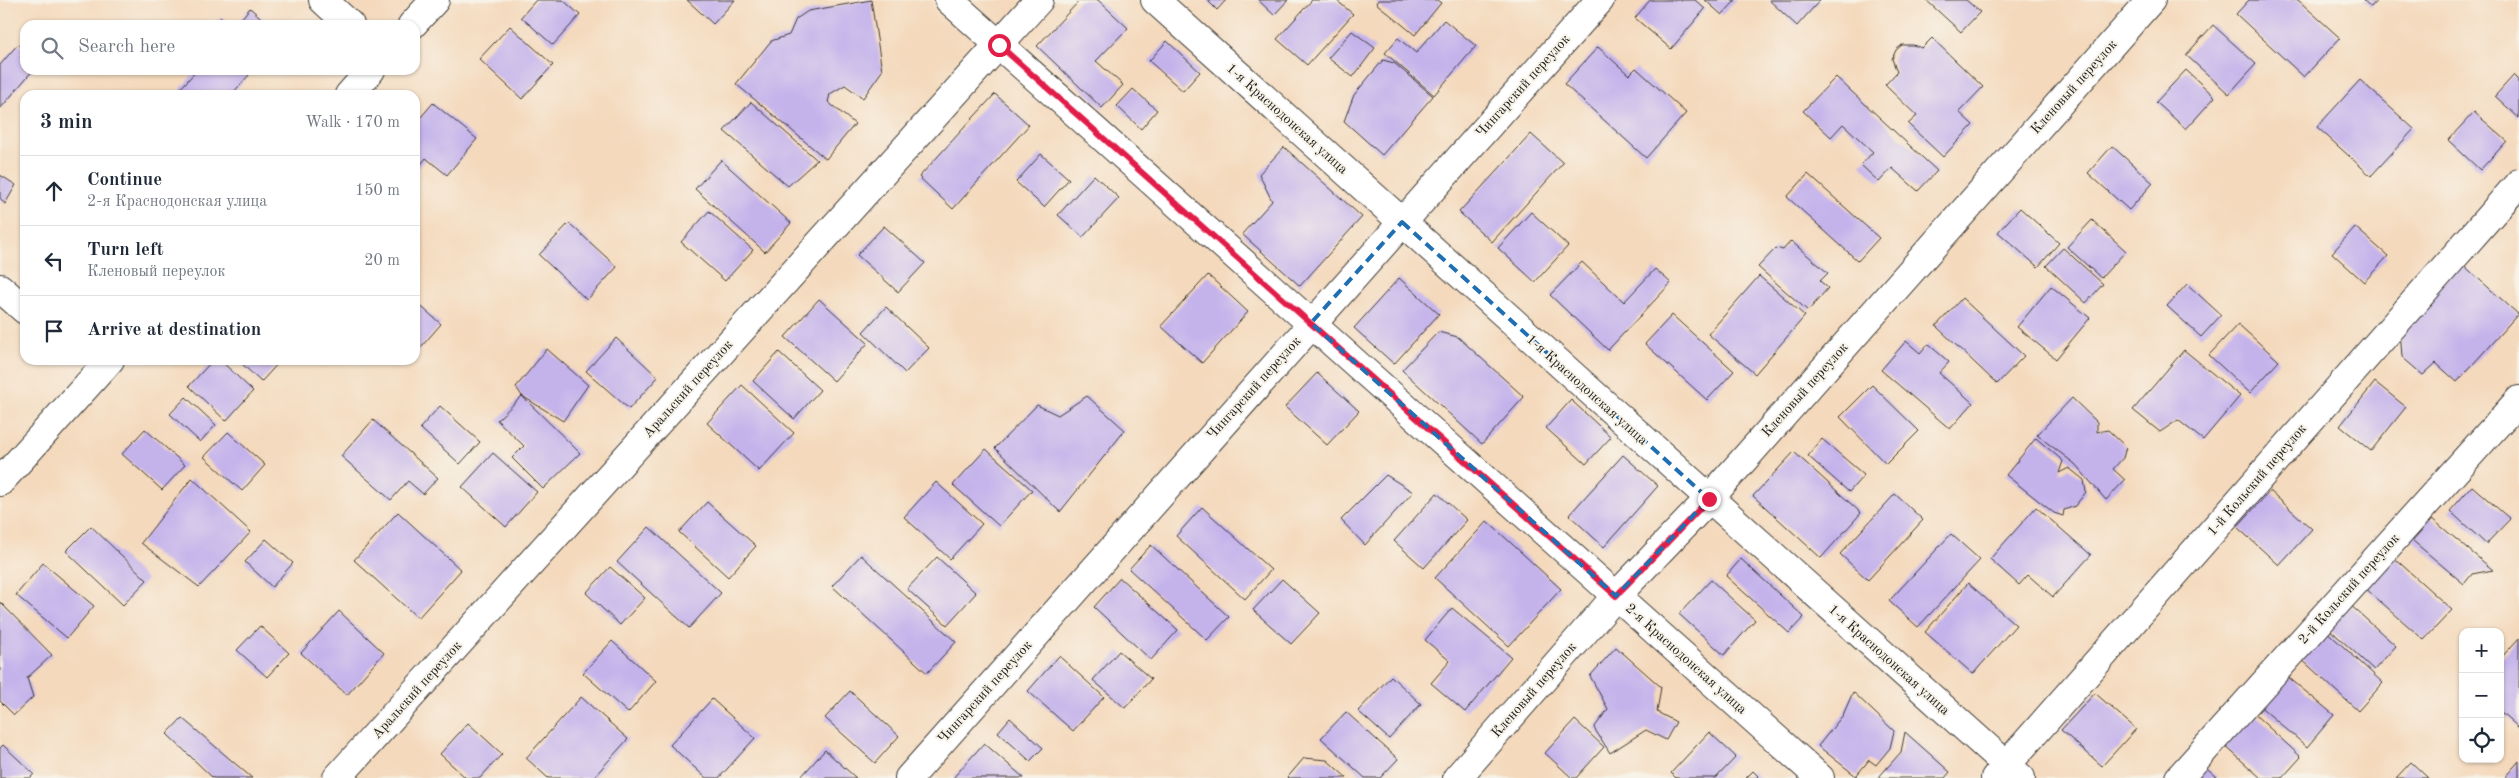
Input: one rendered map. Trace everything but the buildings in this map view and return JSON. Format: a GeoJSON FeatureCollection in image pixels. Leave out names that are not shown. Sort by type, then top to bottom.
{"type":"FeatureCollection","features":[{"type":"Feature","properties":{"kind":"street"},"geometry":{"type":"LineString","coordinates":[[323,0],[345,20]]}},
{"type":"Feature","properties":{"kind":"street"},"geometry":{"type":"LineString","coordinates":[[416,20],[434,0]]}},
{"type":"Feature","properties":{"kind":"street","name":"2-я Краснодонская улица"},"geometry":{"type":"LineString","coordinates":[[949,0],[1820,778]]}},
{"type":"Feature","properties":{"kind":"street","name":"Аральский переулок"},"geometry":{"type":"LineString","coordinates":[[338,778],[1039,0]]}},
{"type":"Feature","properties":{"kind":"street","name":"1-я Краснодонская улица"},"geometry":{"type":"LineString","coordinates":[[1155,0],[1709,499],[2007,774]]}},
{"type":"Feature","properties":{"kind":"street","name":"Чингарский переулок"},"geometry":{"type":"LineString","coordinates":[[909,778],[1311,323],[1600,0]]}},
{"type":"Feature","properties":{"kind":"street","name":"Кленовый переулок"},"geometry":{"type":"LineString","coordinates":[[1457,778],[1616,596],[1709,499],[2152,0]]}},
{"type":"Feature","properties":{"kind":"street"},"geometry":{"type":"LineString","coordinates":[[353,90],[367,75]]}},
{"type":"Feature","properties":{"kind":"street","name":"1-й Кольский переулок"},"geometry":{"type":"LineString","coordinates":[[2007,774],[2519,183]]}},
{"type":"Feature","properties":{"kind":"street"},"geometry":{"type":"LineString","coordinates":[[0,288],[20,306]]}},
{"type":"Feature","properties":{"kind":"street"},"geometry":{"type":"LineString","coordinates":[[0,482],[96,365]]}},
{"type":"Feature","properties":{"kind":"street","name":"2-й Кольский переулок"},"geometry":{"type":"LineString","coordinates":[[2179,778],[2519,400]]}},
{"type":"Feature","properties":{"kind":"highlighted area"},"geometry":{"type":"Polygon","coordinates":[[[1402,222],[1709,499],[1616,596],[1311,323],[1402,222]]]}},
{"type":"Feature","properties":{"kind":"route"},"geometry":{"type":"LineString","coordinates":[[999,45],[1616,596],[1709,499]]}}]}
